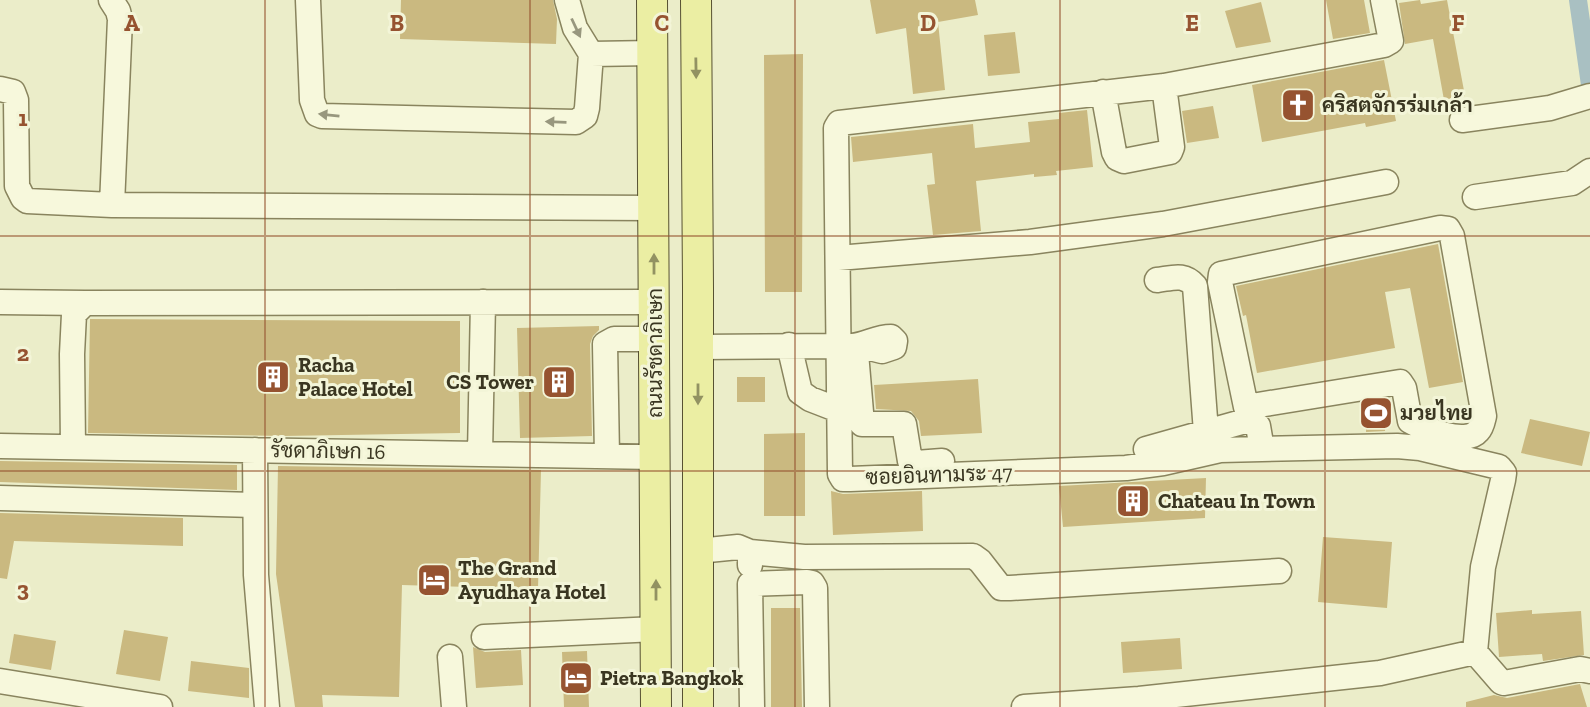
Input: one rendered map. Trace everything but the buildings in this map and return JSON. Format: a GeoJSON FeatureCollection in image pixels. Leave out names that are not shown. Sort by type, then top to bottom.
{"type":"FeatureCollection","features":[{"type":"Feature","properties":{"kind":"main road","name":"ถนนรัชดาภิเษก"},"geometry":{"type":"LineString","coordinates":[[652,0],[656,707]]}},
{"type":"Feature","properties":{"kind":"main road","name":"ถนนรัชดาภิเษก"},"geometry":{"type":"LineString","coordinates":[[696,0],[712,346],[698,551],[698,707]]}},
{"type":"Feature","properties":{"kind":"street"},"geometry":{"type":"LineString","coordinates":[[111,0],[120,19],[112,205]]}},
{"type":"Feature","properties":{"kind":"street"},"geometry":{"type":"LineString","coordinates":[[307,0],[313,109],[322,116],[576,122],[585,116],[587,108],[591,54],[575,27],[567,0]]}},
{"type":"Feature","properties":{"kind":"street","name":"ซอยอินทามระ 47"},"geometry":{"type":"LineString","coordinates":[[1383,0],[1391,41],[1384,45],[1164,86],[839,122],[836,128],[838,258],[851,346],[841,411],[840,474],[843,479],[1126,468],[1220,450],[1448,445],[1499,467],[1504,472],[1483,566],[1475,652]]}},
{"type":"Feature","properties":{"kind":"street"},"geometry":{"type":"LineString","coordinates":[[591,54],[653,53]]}},
{"type":"Feature","properties":{"kind":"street"},"geometry":{"type":"LineString","coordinates":[[1104,92],[1114,152],[1117,158],[1124,160],[1170,152],[1172,147],[1164,86]]}},
{"type":"Feature","properties":{"kind":"street"},"geometry":{"type":"LineString","coordinates":[[0,89],[13,92],[16,100],[17,186],[27,201],[112,205],[654,208]]}},
{"type":"Feature","properties":{"kind":"street"},"geometry":{"type":"LineString","coordinates":[[1462,120],[1550,108],[1587,97]]}},
{"type":"Feature","properties":{"kind":"street"},"geometry":{"type":"LineString","coordinates":[[1475,197],[1572,183],[1590,172]]}},
{"type":"Feature","properties":{"kind":"street"},"geometry":{"type":"LineString","coordinates":[[838,258],[1043,241],[1163,224],[1386,182]]}},
{"type":"Feature","properties":{"kind":"street"},"geometry":{"type":"LineString","coordinates":[[1440,228],[1448,229],[1452,236],[1485,416],[1479,430],[1472,436],[1448,445],[1410,421],[1404,388],[1400,382],[1245,407],[1220,282],[1221,274],[1440,228]]}},
{"type":"Feature","properties":{"kind":"street"},"geometry":{"type":"LineString","coordinates":[[1157,280],[1178,276],[1188,279],[1195,286],[1206,432]]}},
{"type":"Feature","properties":{"kind":"street"},"geometry":{"type":"LineString","coordinates":[[0,302],[654,302]]}},
{"type":"Feature","properties":{"kind":"street"},"geometry":{"type":"LineString","coordinates":[[480,454],[483,302]]}},
{"type":"Feature","properties":{"kind":"street"},"geometry":{"type":"LineString","coordinates":[[73,447],[74,314],[85,303]]}},
{"type":"Feature","properties":{"kind":"street"},"geometry":{"type":"LineString","coordinates":[[607,456],[605,344],[614,340],[654,339]]}},
{"type":"Feature","properties":{"kind":"street"},"geometry":{"type":"LineString","coordinates":[[789,345],[800,392],[810,399],[841,411]]}},
{"type":"Feature","properties":{"kind":"street"},"geometry":{"type":"LineString","coordinates":[[712,346],[851,346],[856,353],[862,424],[904,425],[907,431],[908,457],[914,463],[1144,450],[1247,420],[1253,421],[1259,428],[1262,449]]}},
{"type":"Feature","properties":{"kind":"street","name":"รัชดาภิเษก 16"},"geometry":{"type":"LineString","coordinates":[[0,446],[655,457]]}},
{"type":"Feature","properties":{"kind":"street"},"geometry":{"type":"LineString","coordinates":[[255,450],[258,600],[267,707]]}},
{"type":"Feature","properties":{"kind":"street"},"geometry":{"type":"LineString","coordinates":[[0,498],[254,505]]}},
{"type":"Feature","properties":{"kind":"street"},"geometry":{"type":"LineString","coordinates":[[698,551],[738,547],[750,552],[804,557],[973,556],[1002,588],[1279,570]]}},
{"type":"Feature","properties":{"kind":"street"},"geometry":{"type":"LineString","coordinates":[[750,552],[752,707]]}},
{"type":"Feature","properties":{"kind":"street"},"geometry":{"type":"LineString","coordinates":[[750,584],[812,583],[815,588],[817,707]]}},
{"type":"Feature","properties":{"kind":"street"},"geometry":{"type":"LineString","coordinates":[[484,636],[656,629]]}},
{"type":"Feature","properties":{"kind":"street"},"geometry":{"type":"LineString","coordinates":[[1024,707],[1139,699],[1380,673],[1475,652],[1504,683],[1585,670]]}},
{"type":"Feature","properties":{"kind":"street"},"geometry":{"type":"LineString","coordinates":[[450,657],[454,707]]}},
{"type":"Feature","properties":{"kind":"street"},"geometry":{"type":"LineString","coordinates":[[0,681],[126,705],[160,707]]}},
{"type":"Feature","properties":{"kind":"waterway"},"geometry":{"type":"LineString","coordinates":[[1578,0],[1590,85]]}},
{"type":"Feature","properties":{"kind":"place","name":"คริสตจักรร่มเกล้า"},"geometry":{"type":"Point","coordinates":[1298,105]}},
{"type":"Feature","properties":{"kind":"place","name":"Racha Palace Hotel"},"geometry":{"type":"Point","coordinates":[273,377]}},
{"type":"Feature","properties":{"kind":"place","name":"CS Tower"},"geometry":{"type":"Point","coordinates":[559,382]}},
{"type":"Feature","properties":{"kind":"place","name":"มวยไทย"},"geometry":{"type":"Point","coordinates":[1376,413]}},
{"type":"Feature","properties":{"kind":"place","name":"Chateau In Town"},"geometry":{"type":"Point","coordinates":[1133,501]}},
{"type":"Feature","properties":{"kind":"place","name":"The Grand Ayudhaya Hotel"},"geometry":{"type":"Point","coordinates":[434,580]}},
{"type":"Feature","properties":{"kind":"place","name":"Pietra Bangkok"},"geometry":{"type":"Point","coordinates":[576,678]}}]}
